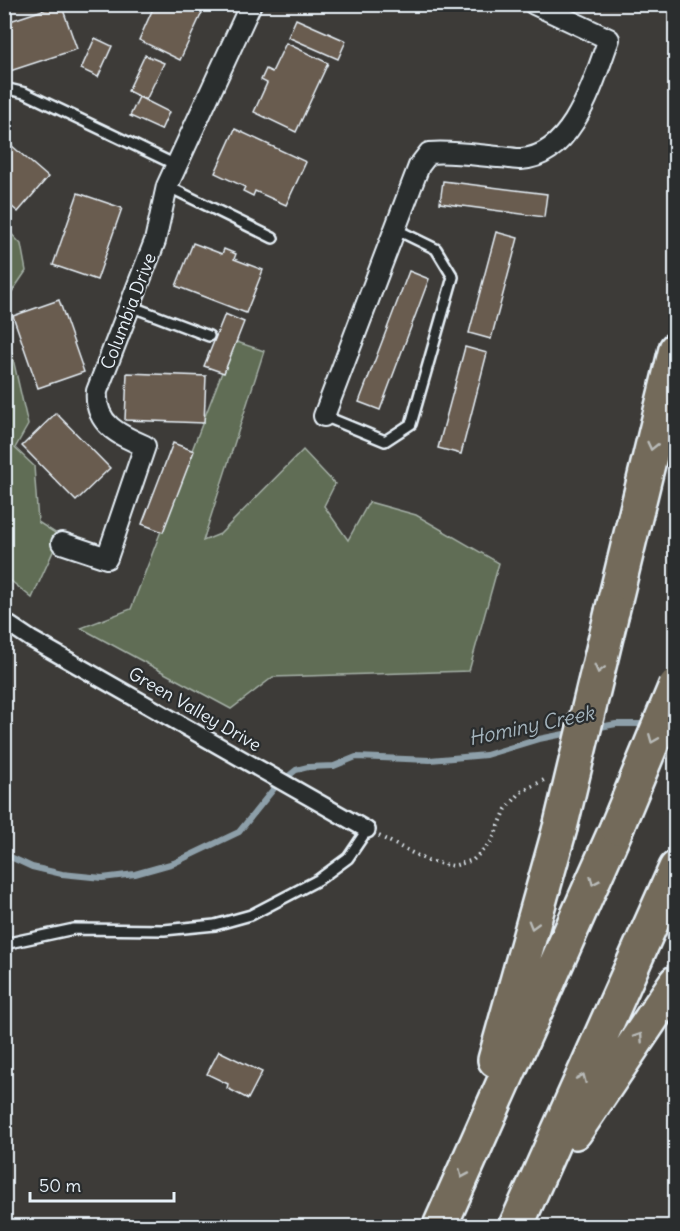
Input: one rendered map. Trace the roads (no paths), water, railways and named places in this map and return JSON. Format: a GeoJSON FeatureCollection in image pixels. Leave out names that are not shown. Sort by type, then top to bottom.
{"type":"FeatureCollection","features":[{"type":"Feature","properties":{"kind":"highway"},"geometry":{"type":"LineString","coordinates":[[479,1138],[493,1068],[560,828],[675,349]]}},
{"type":"Feature","properties":{"kind":"highway"},"geometry":{"type":"LineString","coordinates":[[440,1227],[617,827],[675,685]]}},
{"type":"Feature","properties":{"kind":"highway"},"geometry":{"type":"LineString","coordinates":[[520,1217],[675,868]]}},
{"type":"Feature","properties":{"kind":"highway"},"geometry":{"type":"LineString","coordinates":[[520,1217],[675,982]]}},
{"type":"Feature","properties":{"kind":"street","name":"Columbia Drive"},"geometry":{"type":"LineString","coordinates":[[62,543],[107,558],[145,446],[114,430],[102,418],[96,404],[97,391],[155,242],[167,186],[251,4]]}},
{"type":"Feature","properties":{"kind":"street"},"geometry":{"type":"LineString","coordinates":[[324,416],[419,165],[429,153],[445,152],[522,159],[544,152],[567,133],[581,112],[609,39],[534,4]]}},
{"type":"Feature","properties":{"kind":"street","name":"Green Valley Drive"},"geometry":{"type":"LineString","coordinates":[[4,621],[42,645],[367,830]]}},
{"type":"Feature","properties":{"kind":"lane"},"geometry":{"type":"LineString","coordinates":[[4,88],[25,93],[176,165]]}},
{"type":"Feature","properties":{"kind":"lane"},"geometry":{"type":"LineString","coordinates":[[167,186],[273,238]]}},
{"type":"Feature","properties":{"kind":"lane"},"geometry":{"type":"LineString","coordinates":[[324,416],[386,441],[411,424],[453,277],[436,249],[395,229]]}},
{"type":"Feature","properties":{"kind":"lane"},"geometry":{"type":"LineString","coordinates":[[130,306],[209,336]]}},
{"type":"Feature","properties":{"kind":"lane"},"geometry":{"type":"LineString","coordinates":[[4,944],[74,929],[164,930],[215,925],[251,915],[318,880],[348,858],[367,830]]}},
{"type":"Feature","properties":{"kind":"waterway","name":"Hominy Creek"},"geometry":{"type":"LineString","coordinates":[[595,728],[616,724],[648,724]]}},
{"type":"Feature","properties":{"kind":"waterway","name":"Hominy Creek"},"geometry":{"type":"LineString","coordinates":[[4,854],[32,867],[62,874],[102,878],[135,874],[174,863],[239,832],[276,786],[296,770],[334,766],[356,757],[430,760],[486,755],[539,739],[574,732]]}}]}
